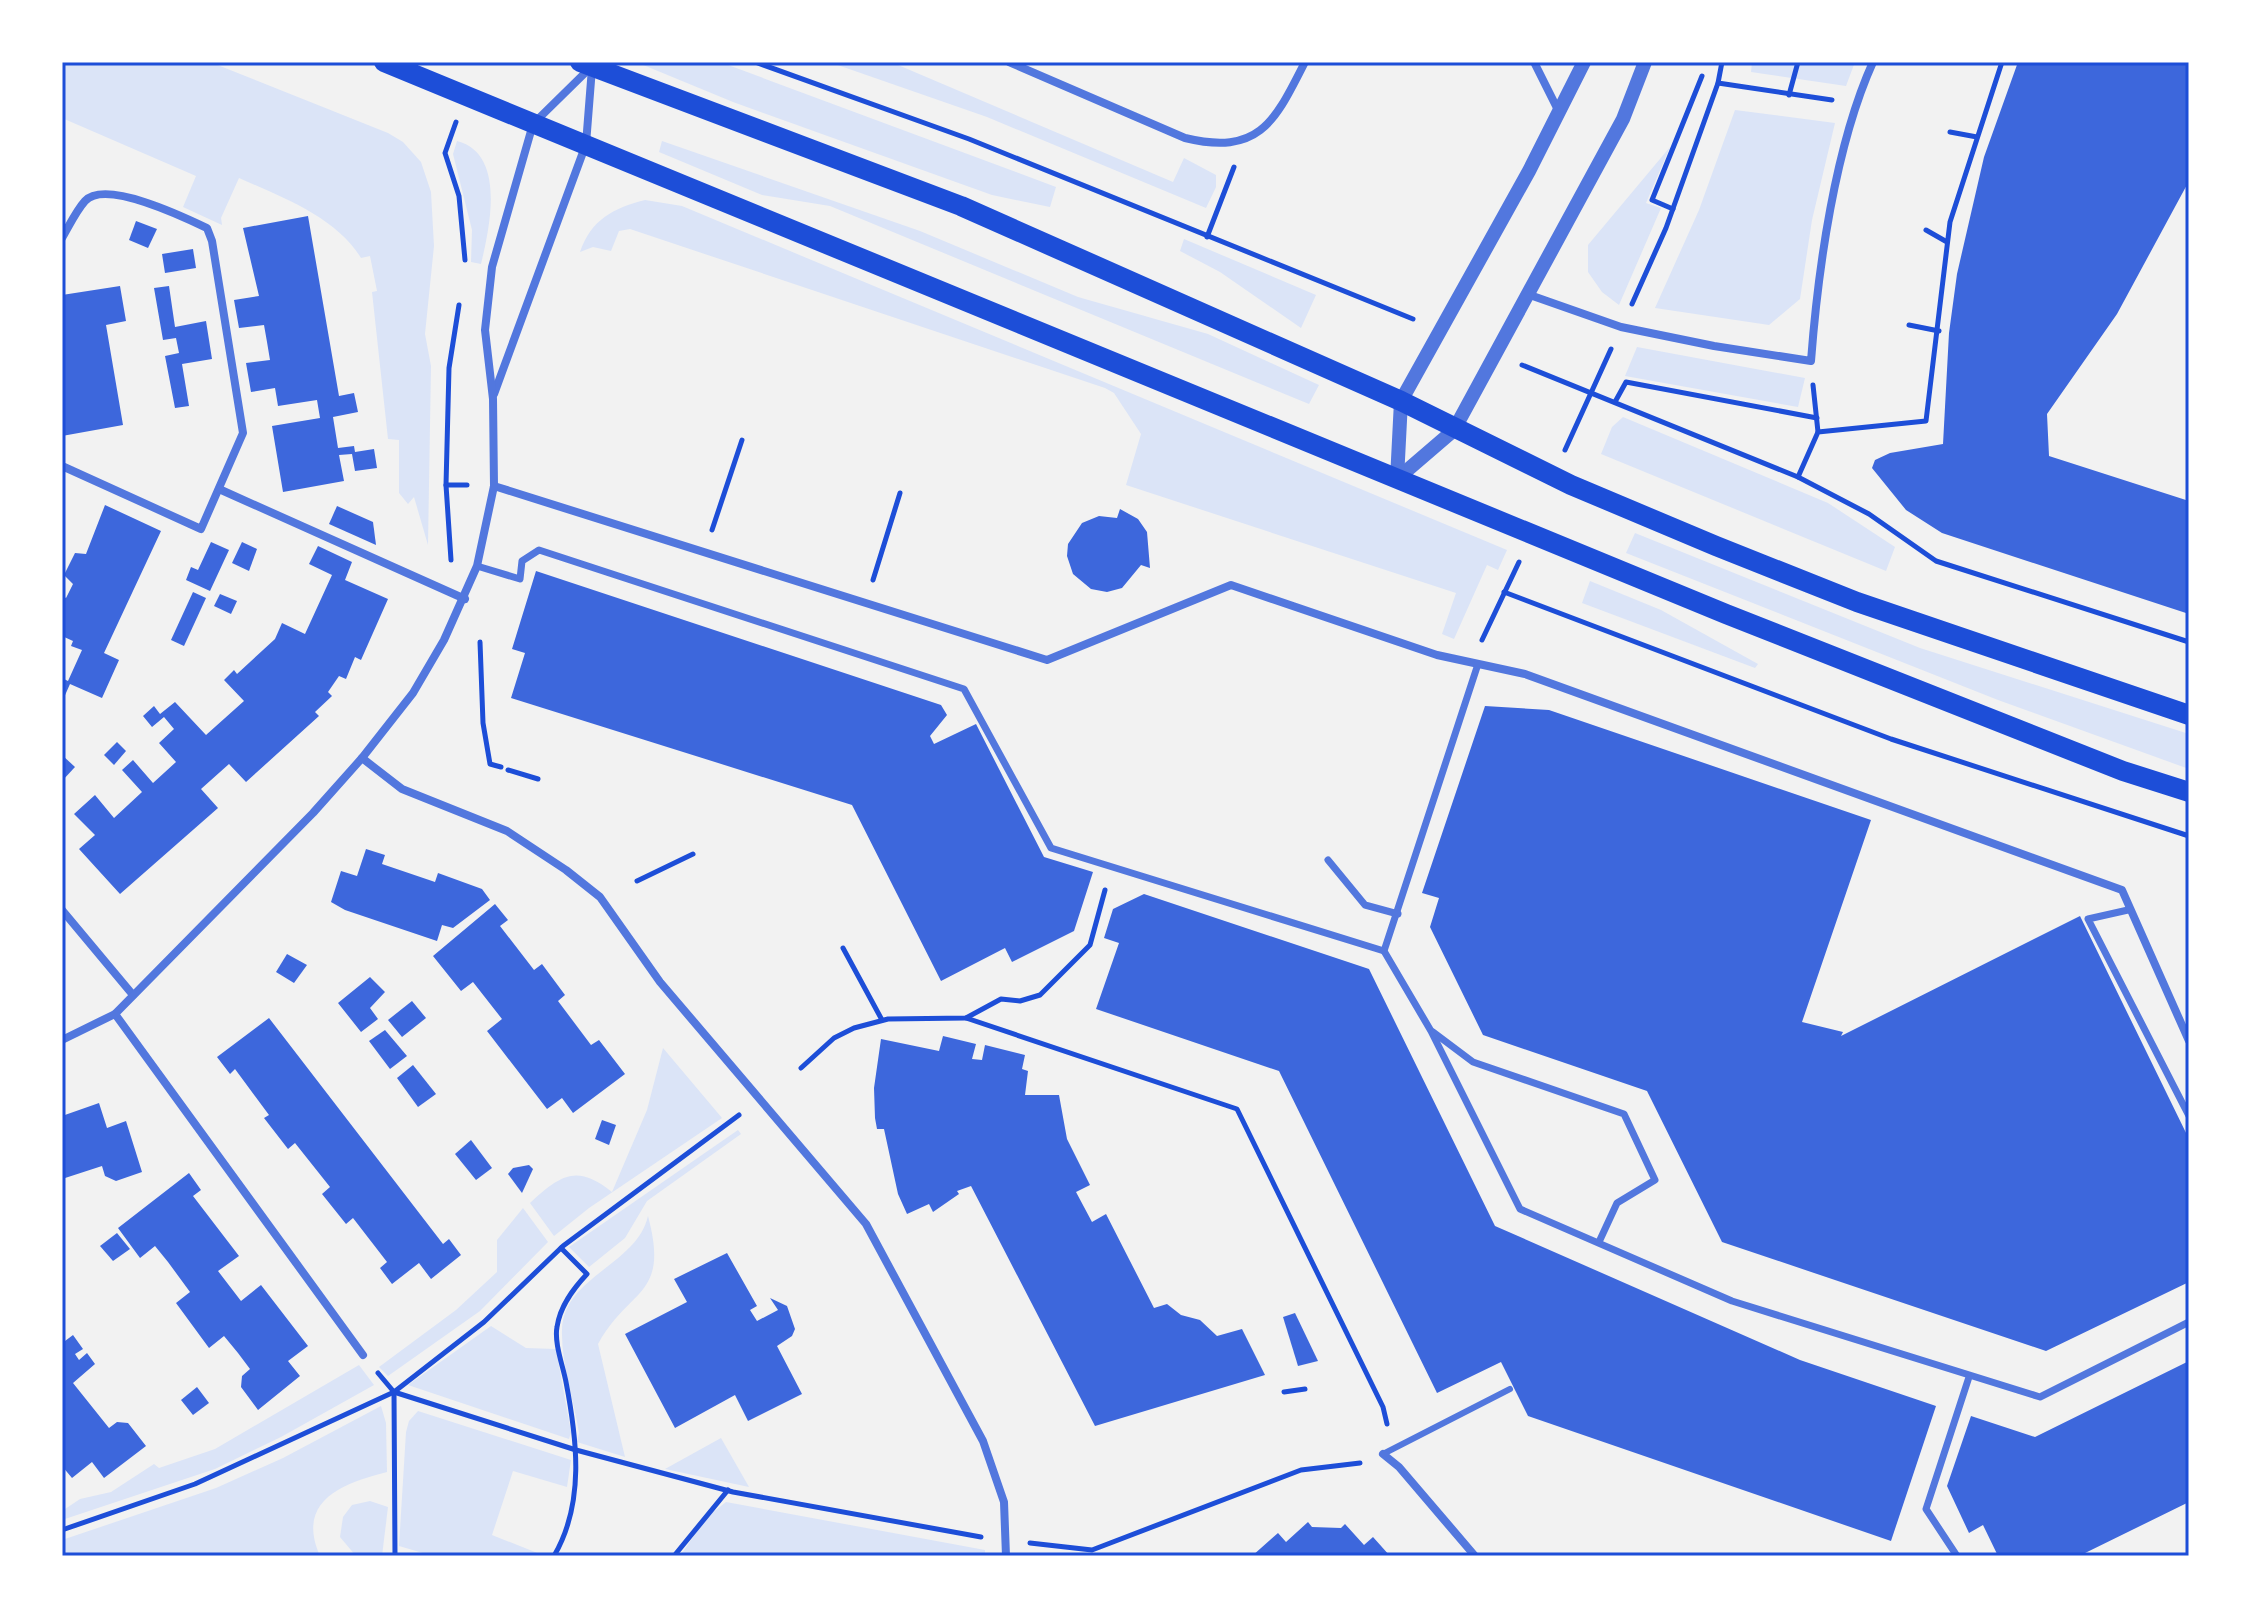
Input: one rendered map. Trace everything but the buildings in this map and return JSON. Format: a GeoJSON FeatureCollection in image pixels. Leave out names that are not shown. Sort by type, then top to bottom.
{"type":"FeatureCollection","features":[{"type":"Feature","properties":{"kind":"main road"},"geometry":{"type":"LineString","coordinates":[[384,62],[1397,479],[2054,745],[2189,792]]}},
{"type":"Feature","properties":{"kind":"main road"},"geometry":{"type":"LineString","coordinates":[[586,64],[949,201],[1401,401],[1454,430],[1571,485],[1857,602],[2189,715]]}},
{"type":"Feature","properties":{"kind":"street"},"geometry":{"type":"LineString","coordinates":[[1009,62],[1185,138],[1211,144],[1244,141],[1267,129],[1305,62]]}},
{"type":"Feature","properties":{"kind":"street"},"geometry":{"type":"LineString","coordinates":[[1534,62],[1559,113]]}},
{"type":"Feature","properties":{"kind":"street"},"geometry":{"type":"LineString","coordinates":[[1397,479],[1401,401],[1584,62]]}},
{"type":"Feature","properties":{"kind":"street"},"geometry":{"type":"LineString","coordinates":[[1397,479],[1454,430],[1623,119],[1645,62]]}},
{"type":"Feature","properties":{"kind":"street"},"geometry":{"type":"LineString","coordinates":[[1527,294],[1621,327],[1811,361],[1830,215],[1858,103],[1873,62]]}},
{"type":"Feature","properties":{"kind":"street"},"geometry":{"type":"LineString","coordinates":[[62,1040],[115,1014],[362,758],[413,693],[465,599],[477,566],[494,486],[493,399],[485,330],[492,267],[533,124],[586,64]]}},
{"type":"Feature","properties":{"kind":"street"},"geometry":{"type":"LineString","coordinates":[[493,399],[586,144],[586,64]]}},
{"type":"Feature","properties":{"kind":"street"},"geometry":{"type":"LineString","coordinates":[[62,238],[86,199],[98,194],[115,193],[207,228],[212,241],[243,433],[201,529],[62,466]]}},
{"type":"Feature","properties":{"kind":"street"},"geometry":{"type":"LineString","coordinates":[[494,486],[1047,660],[1231,585],[1437,655],[1525,674],[2122,890],[2128,910],[2189,1041]]}},
{"type":"Feature","properties":{"kind":"street"},"geometry":{"type":"LineString","coordinates":[[219,489],[465,599]]}},
{"type":"Feature","properties":{"kind":"street"},"geometry":{"type":"LineString","coordinates":[[477,566],[520,579],[522,561],[539,550],[964,689],[1051,848],[1384,951],[1431,1031],[1520,1209],[1732,1301],[2040,1397],[2189,1322]]}},
{"type":"Feature","properties":{"kind":"street"},"geometry":{"type":"LineString","coordinates":[[1384,951],[1478,664]]}},
{"type":"Feature","properties":{"kind":"street"},"geometry":{"type":"LineString","coordinates":[[362,758],[402,789],[507,831],[600,897],[660,982],[866,1224],[983,1441],[1004,1502],[1006,1556]]}},
{"type":"Feature","properties":{"kind":"street"},"geometry":{"type":"LineString","coordinates":[[1328,860],[1365,905],[1398,914]]}},
{"type":"Feature","properties":{"kind":"street"},"geometry":{"type":"LineString","coordinates":[[62,910],[133,995]]}},
{"type":"Feature","properties":{"kind":"street"},"geometry":{"type":"LineString","coordinates":[[2128,910],[2088,919],[2189,1116]]}},
{"type":"Feature","properties":{"kind":"street"},"geometry":{"type":"LineString","coordinates":[[115,1014],[363,1355]]}},
{"type":"Feature","properties":{"kind":"street"},"geometry":{"type":"LineString","coordinates":[[1431,1031],[1473,1062],[1624,1114],[1655,1180],[1617,1203],[1599,1242]]}},
{"type":"Feature","properties":{"kind":"street"},"geometry":{"type":"LineString","coordinates":[[1957,1556],[1926,1509],[1969,1377]]}},
{"type":"Feature","properties":{"kind":"street"},"geometry":{"type":"LineString","coordinates":[[1383,1454],[1399,1467],[1475,1556]]}},
{"type":"Feature","properties":{"kind":"lane"},"geometry":{"type":"LineString","coordinates":[[1383,1454],[1510,1389]]}},
{"type":"Feature","properties":{"kind":"path"},"geometry":{"type":"LineString","coordinates":[[755,62],[969,139],[1442,330]]}},
{"type":"Feature","properties":{"kind":"path"},"geometry":{"type":"LineString","coordinates":[[1590,394],[1673,209],[1718,83],[1722,62]]}},
{"type":"Feature","properties":{"kind":"path"},"geometry":{"type":"LineString","coordinates":[[1789,95],[1798,62]]}},
{"type":"Feature","properties":{"kind":"path"},"geometry":{"type":"LineString","coordinates":[[1818,432],[1926,421],[1939,331],[1947,242],[2002,62]]}},
{"type":"Feature","properties":{"kind":"path"},"geometry":{"type":"LineString","coordinates":[[1673,209],[1652,200],[1702,76]]}},
{"type":"Feature","properties":{"kind":"path"},"geometry":{"type":"LineString","coordinates":[[1718,83],[1858,103]]}},
{"type":"Feature","properties":{"kind":"path"},"geometry":{"type":"LineString","coordinates":[[464,265],[459,196],[445,153],[466,96]]}},
{"type":"Feature","properties":{"kind":"path"},"geometry":{"type":"LineString","coordinates":[[1950,132],[1977,137]]}},
{"type":"Feature","properties":{"kind":"path"},"geometry":{"type":"LineString","coordinates":[[1207,237],[1244,141]]}},
{"type":"Feature","properties":{"kind":"path"},"geometry":{"type":"LineString","coordinates":[[1926,230],[1947,242]]}},
{"type":"Feature","properties":{"kind":"path"},"geometry":{"type":"LineString","coordinates":[[461,296],[449,368],[446,485],[447,535],[452,571],[465,599]]}},
{"type":"Feature","properties":{"kind":"path"},"geometry":{"type":"LineString","coordinates":[[1909,325],[1939,331]]}},
{"type":"Feature","properties":{"kind":"path"},"geometry":{"type":"LineString","coordinates":[[1494,354],[1798,477],[1869,514],[1936,561],[2189,642]]}},
{"type":"Feature","properties":{"kind":"path"},"geometry":{"type":"LineString","coordinates":[[1798,477],[1818,432],[1811,361]]}},
{"type":"Feature","properties":{"kind":"path"},"geometry":{"type":"LineString","coordinates":[[1615,402],[1626,382],[1817,418]]}},
{"type":"Feature","properties":{"kind":"path"},"geometry":{"type":"LineString","coordinates":[[705,553],[742,440]]}},
{"type":"Feature","properties":{"kind":"path"},"geometry":{"type":"LineString","coordinates":[[446,485],[494,486]]}},
{"type":"Feature","properties":{"kind":"path"},"geometry":{"type":"LineString","coordinates":[[866,604],[900,493]]}},
{"type":"Feature","properties":{"kind":"path"},"geometry":{"type":"LineString","coordinates":[[1478,664],[1480,643],[1504,592],[1891,739],[2189,836]]}},
{"type":"Feature","properties":{"kind":"path"},"geometry":{"type":"LineString","coordinates":[[480,642],[490,764],[501,767]]}},
{"type":"Feature","properties":{"kind":"path"},"geometry":{"type":"LineString","coordinates":[[508,770],[538,779]]}},
{"type":"Feature","properties":{"kind":"path"},"geometry":{"type":"LineString","coordinates":[[637,881],[693,854]]}},
{"type":"Feature","properties":{"kind":"path"},"geometry":{"type":"LineString","coordinates":[[966,1018],[1001,999],[1020,1001],[1040,995],[1090,945],[1111,866]]}},
{"type":"Feature","properties":{"kind":"path"},"geometry":{"type":"LineString","coordinates":[[843,948],[882,1020]]}},
{"type":"Feature","properties":{"kind":"path"},"geometry":{"type":"LineString","coordinates":[[801,1068],[834,1038],[882,1020],[966,1018],[1237,1109],[1383,1407],[1387,1425]]}},
{"type":"Feature","properties":{"kind":"path"},"geometry":{"type":"LineString","coordinates":[[62,1530],[195,1484],[394,1392],[484,1322],[561,1248],[738,1115]]}},
{"type":"Feature","properties":{"kind":"path"},"geometry":{"type":"LineString","coordinates":[[554,1556],[563,1541],[579,1476],[556,1328],[568,1295],[587,1274],[561,1248]]}},
{"type":"Feature","properties":{"kind":"path"},"geometry":{"type":"LineString","coordinates":[[1284,1392],[1305,1389]]}},
{"type":"Feature","properties":{"kind":"path"},"geometry":{"type":"LineString","coordinates":[[394,1392],[576,1450],[728,1490],[974,1532],[1006,1541],[1092,1550],[1301,1470],[1366,1462],[1383,1454]]}},
{"type":"Feature","properties":{"kind":"path"},"geometry":{"type":"LineString","coordinates":[[394,1392],[395,1556]]}},
{"type":"Feature","properties":{"kind":"path"},"geometry":{"type":"LineString","coordinates":[[674,1556],[728,1490]]}},
{"type":"Feature","properties":{"kind":"shaded area"},"geometry":{"type":"Polygon","coordinates":[[[62,62],[210,62],[388,133],[403,142],[421,162],[431,192],[434,246],[425,334],[431,366],[428,545],[414,497],[408,504],[399,493],[399,440],[388,439],[372,292],[377,291],[370,256],[361,258],[337,231],[307,210],[239,178],[221,218],[222,225],[183,207],[196,176],[62,118],[62,62]]]}},
{"type":"Feature","properties":{"kind":"shaded area"},"geometry":{"type":"Polygon","coordinates":[[[636,62],[720,62],[1056,187],[1050,207],[992,195],[733,102],[636,62]]]}},
{"type":"Feature","properties":{"kind":"shaded area"},"geometry":{"type":"Polygon","coordinates":[[[829,62],[891,62],[1173,182],[1184,158],[1216,175],[1216,187],[1206,208],[987,117],[829,62]]]}},
{"type":"Feature","properties":{"kind":"shaded area"},"geometry":{"type":"Polygon","coordinates":[[[1752,62],[1855,62],[1846,86],[1751,72],[1752,62]]]}},
{"type":"Feature","properties":{"kind":"shaded area"},"geometry":{"type":"Polygon","coordinates":[[[1735,110],[1835,123],[1812,220],[1800,299],[1769,325],[1655,308],[1699,210],[1735,110]]]}},
{"type":"Feature","properties":{"kind":"shaded area"},"geometry":{"type":"Polygon","coordinates":[[[457,141],[473,149],[483,161],[489,177],[490,214],[481,264],[471,262],[472,230],[453,154],[457,141]]]}},
{"type":"Feature","properties":{"kind":"shaded area"},"geometry":{"type":"Polygon","coordinates":[[[662,141],[920,231],[1078,297],[1208,334],[1319,385],[1309,404],[830,206],[762,195],[659,152],[662,141]]]}},
{"type":"Feature","properties":{"kind":"shaded area"},"geometry":{"type":"Polygon","coordinates":[[[1670,147],[1646,203],[1661,208],[1619,305],[1602,292],[1588,272],[1588,245],[1670,147]]]}},
{"type":"Feature","properties":{"kind":"shaded area"},"geometry":{"type":"Polygon","coordinates":[[[645,200],[682,206],[1507,550],[1498,570],[1487,565],[1454,639],[1442,634],[1456,593],[1126,485],[1141,434],[1114,393],[1105,388],[630,229],[619,231],[611,251],[593,247],[580,252],[590,232],[605,217],[645,200]]]}},
{"type":"Feature","properties":{"kind":"shaded area"},"geometry":{"type":"Polygon","coordinates":[[[1184,239],[1316,295],[1301,328],[1220,272],[1180,251],[1184,239]]]}},
{"type":"Feature","properties":{"kind":"shaded area"},"geometry":{"type":"Polygon","coordinates":[[[1637,347],[1805,378],[1798,407],[1625,376],[1637,347]]]}},
{"type":"Feature","properties":{"kind":"shaded area"},"geometry":{"type":"Polygon","coordinates":[[[1623,417],[1828,503],[1895,547],[1886,571],[1601,454],[1612,427],[1623,417]]]}},
{"type":"Feature","properties":{"kind":"shaded area"},"geometry":{"type":"Polygon","coordinates":[[[1635,533],[1920,648],[2189,734],[2189,769],[1998,700],[1626,553],[1635,533]]]}},
{"type":"Feature","properties":{"kind":"shaded area"},"geometry":{"type":"Polygon","coordinates":[[[1590,581],[1661,610],[1758,664],[1755,668],[1582,603],[1590,581]]]}},
{"type":"Feature","properties":{"kind":"shaded area"},"geometry":{"type":"Polygon","coordinates":[[[663,1048],[722,1118],[589,1208],[554,1236],[530,1203],[550,1186],[569,1176],[588,1178],[612,1192],[647,1110],[663,1048]]]}},
{"type":"Feature","properties":{"kind":"shaded area"},"geometry":{"type":"Polygon","coordinates":[[[738,1130],[741,1134],[647,1201],[625,1238],[589,1267],[569,1247],[738,1130]]]}},
{"type":"Feature","properties":{"kind":"shaded area"},"geometry":{"type":"Polygon","coordinates":[[[523,1208],[548,1242],[480,1311],[388,1376],[379,1367],[456,1310],[497,1272],[497,1240],[523,1208]]]}},
{"type":"Feature","properties":{"kind":"shaded area"},"geometry":{"type":"Polygon","coordinates":[[[648,1216],[654,1263],[650,1278],[598,1344],[625,1457],[577,1442],[579,1433],[562,1330],[574,1297],[630,1247],[641,1233],[648,1216]]]}},
{"type":"Feature","properties":{"kind":"shaded area"},"geometry":{"type":"Polygon","coordinates":[[[491,1326],[526,1348],[556,1349],[571,1432],[569,1439],[408,1385],[491,1326]]]}},
{"type":"Feature","properties":{"kind":"shaded area"},"geometry":{"type":"Polygon","coordinates":[[[359,1365],[374,1385],[281,1437],[215,1469],[62,1520],[62,1511],[80,1499],[111,1492],[154,1464],[159,1468],[215,1449],[359,1365]]]}},
{"type":"Feature","properties":{"kind":"shaded area"},"geometry":{"type":"Polygon","coordinates":[[[381,1406],[386,1423],[387,1472],[340,1489],[319,1508],[314,1521],[314,1537],[320,1556],[62,1556],[62,1540],[216,1488],[283,1458],[381,1406]]]}},
{"type":"Feature","properties":{"kind":"shaded area"},"geometry":{"type":"Polygon","coordinates":[[[418,1411],[571,1460],[567,1487],[513,1471],[492,1535],[545,1556],[433,1556],[399,1546],[406,1432],[409,1421],[418,1411]]]}},
{"type":"Feature","properties":{"kind":"shaded area"},"geometry":{"type":"Polygon","coordinates":[[[721,1438],[749,1487],[665,1469],[721,1438]]]}},
{"type":"Feature","properties":{"kind":"shaded area"},"geometry":{"type":"Polygon","coordinates":[[[370,1501],[388,1507],[382,1556],[356,1556],[340,1537],[343,1517],[352,1505],[370,1501]]]}},
{"type":"Feature","properties":{"kind":"shaded area"},"geometry":{"type":"Polygon","coordinates":[[[726,1502],[985,1550],[985,1556],[680,1556],[707,1517],[726,1502]]]}}]}
